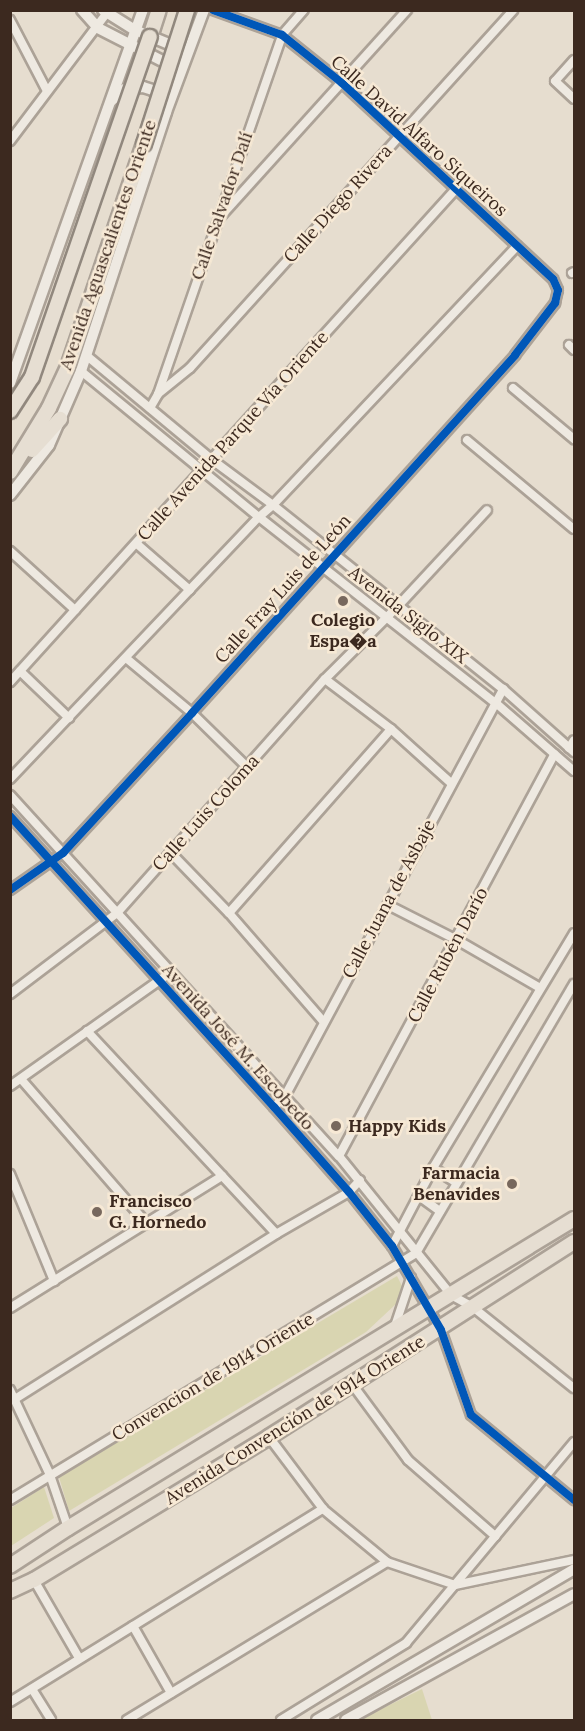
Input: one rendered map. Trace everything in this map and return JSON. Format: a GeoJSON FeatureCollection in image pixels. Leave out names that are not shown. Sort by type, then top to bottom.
{"type":"FeatureCollection","features":[{"type":"Feature","properties":{"kind":"main road","name":"Avenida Aguascalientes Oriente"},"geometry":{"type":"LineString","coordinates":[[10,411],[32,377],[159,10]]}},
{"type":"Feature","properties":{"kind":"main road","name":"Avenida Aguascalientes Oriente"},"geometry":{"type":"LineString","coordinates":[[12,470],[49,408],[71,358],[187,10]]}},
{"type":"Feature","properties":{"kind":"main road"},"geometry":{"type":"LineString","coordinates":[[12,470],[60,419]]}},
{"type":"Feature","properties":{"kind":"main road","name":"Avenida Convención de 1914 Oriente"},"geometry":{"type":"LineString","coordinates":[[10,1566],[68,1528],[574,1219]]}},
{"type":"Feature","properties":{"kind":"main road","name":"Avenida Convención de 1914 Oriente"},"geometry":{"type":"LineString","coordinates":[[10,1591],[34,1580],[270,1437],[441,1330],[574,1242]]}},
{"type":"Feature","properties":{"kind":"street"},"geometry":{"type":"LineString","coordinates":[[82,10],[98,28],[129,46],[181,70]]}},
{"type":"Feature","properties":{"kind":"street"},"geometry":{"type":"LineString","coordinates":[[10,383],[143,10]]}},
{"type":"Feature","properties":{"kind":"street","name":"Avenida Aguascalientes Oriente"},"geometry":{"type":"LineString","coordinates":[[10,495],[33,469],[49,444],[87,356],[166,112],[204,10]]}},
{"type":"Feature","properties":{"kind":"street","name":"Calle David Alfaro Siqueiros"},"geometry":{"type":"LineString","coordinates":[[213,10],[282,35],[342,83],[553,279],[558,290]]}},
{"type":"Feature","properties":{"kind":"street","name":"Calle Salvador Dalí"},"geometry":{"type":"LineString","coordinates":[[150,408],[158,394],[282,35],[304,10]]}},
{"type":"Feature","properties":{"kind":"street"},"geometry":{"type":"LineString","coordinates":[[216,222],[407,10]]}},
{"type":"Feature","properties":{"kind":"street","name":"Calle Diego Rivera"},"geometry":{"type":"LineString","coordinates":[[158,394],[189,368],[513,10]]}},
{"type":"Feature","properties":{"kind":"street"},"geometry":{"type":"LineString","coordinates":[[10,141],[98,28],[105,12],[135,30],[187,51]]}},
{"type":"Feature","properties":{"kind":"street"},"geometry":{"type":"LineString","coordinates":[[10,20],[47,92]]}},
{"type":"Feature","properties":{"kind":"street"},"geometry":{"type":"LineString","coordinates":[[574,60],[555,81],[574,99]]}},
{"type":"Feature","properties":{"kind":"street"},"geometry":{"type":"LineString","coordinates":[[110,102],[125,90],[143,87],[153,90],[166,102],[166,112]]}},
{"type":"Feature","properties":{"kind":"street","name":"Calle Avenida Parque Vía Oriente"},"geometry":{"type":"LineString","coordinates":[[10,682],[455,190]]}},
{"type":"Feature","properties":{"kind":"street"},"geometry":{"type":"LineString","coordinates":[[10,779],[517,246]]}},
{"type":"Feature","properties":{"kind":"street","name":"Calle Fray Luis de León"},"geometry":{"type":"LineString","coordinates":[[10,890],[63,853],[192,713],[324,567],[333,554],[515,355],[555,303],[558,290]]}},
{"type":"Feature","properties":{"kind":"street","name":"Avenida Siglo XIX"},"geometry":{"type":"LineString","coordinates":[[87,356],[211,459],[273,505],[397,607],[573,746]]}},
{"type":"Feature","properties":{"kind":"street","name":"Avenida Siglo XIX"},"geometry":{"type":"LineString","coordinates":[[81,371],[259,517],[497,704],[574,771]]}},
{"type":"Feature","properties":{"kind":"street"},"geometry":{"type":"LineString","coordinates":[[513,388],[574,439]]}},
{"type":"Feature","properties":{"kind":"street"},"geometry":{"type":"LineString","coordinates":[[467,440],[574,529]]}},
{"type":"Feature","properties":{"kind":"street","name":"Calle Luis Coloma"},"geometry":{"type":"LineString","coordinates":[[10,994],[117,913],[325,679],[397,607],[487,510]]}},
{"type":"Feature","properties":{"kind":"street"},"geometry":{"type":"LineString","coordinates":[[137,544],[190,590]]}},
{"type":"Feature","properties":{"kind":"street"},"geometry":{"type":"LineString","coordinates":[[13,556],[75,610]]}},
{"type":"Feature","properties":{"kind":"street"},"geometry":{"type":"LineString","coordinates":[[126,658],[192,713],[247,767]]}},
{"type":"Feature","properties":{"kind":"street"},"geometry":{"type":"LineString","coordinates":[[20,671],[69,718]]}},
{"type":"Feature","properties":{"kind":"street"},"geometry":{"type":"LineString","coordinates":[[325,679],[391,729],[451,783]]}},
{"type":"Feature","properties":{"kind":"street","name":"Calle Juana de Asbaje"},"geometry":{"type":"LineString","coordinates":[[274,1107],[285,1096],[323,1021],[451,783],[497,704],[503,689]]}},
{"type":"Feature","properties":{"kind":"street"},"geometry":{"type":"LineString","coordinates":[[229,913],[391,729]]}},
{"type":"Feature","properties":{"kind":"street","name":"Calle Rubén Darío"},"geometry":{"type":"LineString","coordinates":[[339,1156],[555,754]]}},
{"type":"Feature","properties":{"kind":"street","name":"Avenida José M. Escobedo"},"geometry":{"type":"LineString","coordinates":[[10,795],[339,1156],[451,1295]]}},
{"type":"Feature","properties":{"kind":"street","name":"Avenida José M. Escobedo"},"geometry":{"type":"LineString","coordinates":[[10,816],[274,1107],[349,1192],[392,1246],[441,1330],[471,1415],[574,1500]]}},
{"type":"Feature","properties":{"kind":"street"},"geometry":{"type":"LineString","coordinates":[[170,852],[229,913],[323,1021]]}},
{"type":"Feature","properties":{"kind":"street"},"geometry":{"type":"LineString","coordinates":[[387,905],[457,940],[540,988]]}},
{"type":"Feature","properties":{"kind":"street"},"geometry":{"type":"LineString","coordinates":[[392,1246],[433,1168],[574,933]]}},
{"type":"Feature","properties":{"kind":"street"},"geometry":{"type":"LineString","coordinates":[[10,1086],[171,972]]}},
{"type":"Feature","properties":{"kind":"street"},"geometry":{"type":"LineString","coordinates":[[416,1253],[574,984]]}},
{"type":"Feature","properties":{"kind":"street"},"geometry":{"type":"LineString","coordinates":[[87,1031],[276,1234]]}},
{"type":"Feature","properties":{"kind":"street"},"geometry":{"type":"LineString","coordinates":[[21,1079],[147,1224]]}},
{"type":"Feature","properties":{"kind":"street"},"geometry":{"type":"LineString","coordinates":[[433,1168],[457,1183]]}},
{"type":"Feature","properties":{"kind":"street"},"geometry":{"type":"LineString","coordinates":[[10,1174],[54,1281]]}},
{"type":"Feature","properties":{"kind":"street"},"geometry":{"type":"LineString","coordinates":[[10,1308],[222,1176]]}},
{"type":"Feature","properties":{"kind":"street"},"geometry":{"type":"LineString","coordinates":[[15,1399],[276,1234],[349,1192],[360,1180]]}},
{"type":"Feature","properties":{"kind":"street"},"geometry":{"type":"LineString","coordinates":[[419,1196],[440,1211]]}},
{"type":"Feature","properties":{"kind":"street","name":"Convencion de 1914 Oriente"},"geometry":{"type":"LineString","coordinates":[[10,1500],[416,1253]]}},
{"type":"Feature","properties":{"kind":"street"},"geometry":{"type":"LineString","coordinates":[[394,1329],[411,1278]]}},
{"type":"Feature","properties":{"kind":"street"},"geometry":{"type":"LineString","coordinates":[[451,1295],[474,1308],[574,1388]]}},
{"type":"Feature","properties":{"kind":"street"},"geometry":{"type":"LineString","coordinates":[[352,1384],[408,1460],[495,1536]]}},
{"type":"Feature","properties":{"kind":"street"},"geometry":{"type":"LineString","coordinates":[[10,1390],[50,1475],[68,1528]]}},
{"type":"Feature","properties":{"kind":"street"},"geometry":{"type":"LineString","coordinates":[[270,1437],[323,1509],[387,1562],[455,1585],[574,1560]]}},
{"type":"Feature","properties":{"kind":"street"},"geometry":{"type":"LineString","coordinates":[[281,1720],[406,1643],[574,1442]]}},
{"type":"Feature","properties":{"kind":"street"},"geometry":{"type":"LineString","coordinates":[[10,1702],[323,1509]]}},
{"type":"Feature","properties":{"kind":"street"},"geometry":{"type":"LineString","coordinates":[[127,1720],[387,1562]]}},
{"type":"Feature","properties":{"kind":"street"},"geometry":{"type":"LineString","coordinates":[[317,1720],[574,1569]]}},
{"type":"Feature","properties":{"kind":"street"},"geometry":{"type":"LineString","coordinates":[[34,1580],[79,1658]]}},
{"type":"Feature","properties":{"kind":"street"},"geometry":{"type":"LineString","coordinates":[[346,1720],[574,1594]]}},
{"type":"Feature","properties":{"kind":"street"},"geometry":{"type":"LineString","coordinates":[[133,1626],[171,1693]]}},
{"type":"Feature","properties":{"kind":"street"},"geometry":{"type":"LineString","coordinates":[[32,1689],[51,1720]]}},
{"type":"Feature","properties":{"kind":"shaded area"},"geometry":{"type":"Polygon","coordinates":[[[397,1276],[402,1286],[397,1303],[366,1332],[69,1511],[59,1477],[397,1276]]]}},
{"type":"Feature","properties":{"kind":"shaded area"},"geometry":{"type":"Polygon","coordinates":[[[44,1487],[54,1518],[11,1546],[11,1508],[44,1487]]]}},
{"type":"Feature","properties":{"kind":"shaded area"},"geometry":{"type":"Polygon","coordinates":[[[422,1689],[432,1720],[359,1720],[422,1689]]]}},
{"type":"Feature","properties":{"kind":"cycle path"},"geometry":{"type":"LineString","coordinates":[[10,890],[63,853],[192,713],[515,355],[555,303],[558,290],[553,279],[342,83],[282,35],[213,10]]}},
{"type":"Feature","properties":{"kind":"cycle path"},"geometry":{"type":"LineString","coordinates":[[10,816],[274,1107],[349,1192],[392,1246],[441,1330],[471,1415],[574,1500]]}},
{"type":"Feature","properties":{"kind":"place","name":"Colegio Espa�a"},"geometry":{"type":"Point","coordinates":[343,601]}},
{"type":"Feature","properties":{"kind":"place","name":"Happy Kids"},"geometry":{"type":"Point","coordinates":[336,1126]}},
{"type":"Feature","properties":{"kind":"place","name":"Farmacia Benavides"},"geometry":{"type":"Point","coordinates":[512,1184]}},
{"type":"Feature","properties":{"kind":"place","name":"Francisco G. Hornedo"},"geometry":{"type":"Point","coordinates":[97,1212]}}]}
